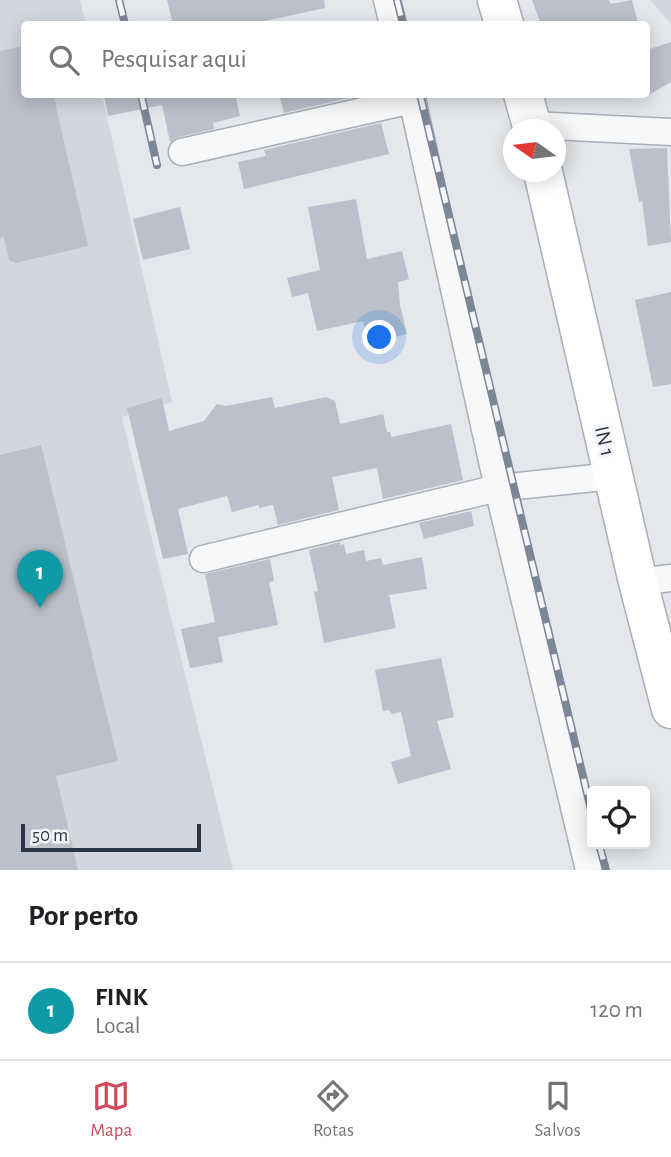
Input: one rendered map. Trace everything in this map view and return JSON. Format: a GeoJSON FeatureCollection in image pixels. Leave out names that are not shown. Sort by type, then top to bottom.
{"type":"FeatureCollection","features":[{"type":"Feature","properties":{"kind":"street"},"geometry":{"type":"LineString","coordinates":[[387,0],[392,21]]}},
{"type":"Feature","properties":{"kind":"street"},"geometry":{"type":"LineString","coordinates":[[497,0],[503,21]]}},
{"type":"Feature","properties":{"kind":"street"},"geometry":{"type":"LineString","coordinates":[[181,152],[407,98]]}},
{"type":"Feature","properties":{"kind":"street"},"geometry":{"type":"LineString","coordinates":[[411,98],[498,488],[589,870]]}},
{"type":"Feature","properties":{"kind":"street"},"geometry":{"type":"LineString","coordinates":[[529,116],[671,132]]}},
{"type":"Feature","properties":{"kind":"street","name":"IN 1"},"geometry":{"type":"LineString","coordinates":[[544,182],[613,477],[654,580],[671,709]]}},
{"type":"Feature","properties":{"kind":"street"},"geometry":{"type":"LineString","coordinates":[[203,559],[498,488],[613,477]]}},
{"type":"Feature","properties":{"kind":"shaded area"},"geometry":{"type":"Polygon","coordinates":[[[0,0],[80,0],[85,21],[21,21],[21,98],[103,98],[172,402],[122,417],[233,870],[0,870],[0,0]]]}},
{"type":"Feature","properties":{"kind":"shaded area"},"geometry":{"type":"Polygon","coordinates":[[[650,0],[671,0],[671,24],[650,0]]]}},
{"type":"Feature","properties":{"kind":"building"},"geometry":{"type":"Polygon","coordinates":[[[167,0],[324,0],[325,8],[265,21],[172,21],[167,0]]]}},
{"type":"Feature","properties":{"kind":"building"},"geometry":{"type":"Polygon","coordinates":[[[532,0],[609,0],[611,4],[632,0],[637,21],[540,21],[532,0]]]}},
{"type":"Feature","properties":{"kind":"building"},"geometry":{"type":"Polygon","coordinates":[[[671,42],[671,82],[650,94],[650,49],[671,42]]]}},
{"type":"Feature","properties":{"kind":"building"},"geometry":{"type":"Polygon","coordinates":[[[21,47],[21,98],[54,98],[88,246],[16,263],[9,260],[4,237],[0,238],[0,51],[21,47]]]}},
{"type":"Feature","properties":{"kind":"building"},"geometry":{"type":"Polygon","coordinates":[[[105,98],[236,98],[240,116],[213,123],[214,129],[179,137],[170,142],[162,105],[108,116],[105,98]]]}},
{"type":"Feature","properties":{"kind":"building"},"geometry":{"type":"Polygon","coordinates":[[[280,98],[348,98],[284,113],[280,98]]]}},
{"type":"Feature","properties":{"kind":"building"},"geometry":{"type":"Polygon","coordinates":[[[381,123],[389,154],[244,189],[238,162],[266,156],[264,150],[381,123]]]}},
{"type":"Feature","properties":{"kind":"building"},"geometry":{"type":"Polygon","coordinates":[[[667,148],[671,242],[648,246],[642,201],[639,202],[629,149],[667,148]]]}},
{"type":"Feature","properties":{"kind":"building"},"geometry":{"type":"Polygon","coordinates":[[[356,199],[367,259],[402,251],[409,279],[398,282],[407,334],[369,343],[363,321],[317,331],[308,293],[292,297],[287,278],[320,270],[308,207],[356,199]]]}},
{"type":"Feature","properties":{"kind":"building"},"geometry":{"type":"Polygon","coordinates":[[[180,207],[190,249],[143,260],[133,219],[180,207]]]}},
{"type":"Feature","properties":{"kind":"building"},"geometry":{"type":"Polygon","coordinates":[[[671,292],[671,384],[653,387],[635,300],[671,292]]]}},
{"type":"Feature","properties":{"kind":"building"},"geometry":{"type":"Polygon","coordinates":[[[272,397],[275,408],[326,397],[335,401],[340,424],[383,414],[387,432],[390,432],[391,437],[451,424],[463,480],[383,499],[377,468],[332,477],[339,510],[278,525],[273,505],[259,508],[259,505],[232,512],[227,496],[178,509],[188,554],[163,559],[127,408],[162,398],[169,431],[204,421],[217,404],[226,406],[272,397]]]}},
{"type":"Feature","properties":{"kind":"building"},"geometry":{"type":"Polygon","coordinates":[[[41,445],[118,761],[56,776],[78,870],[0,870],[0,455],[41,445]]]}},
{"type":"Feature","properties":{"kind":"building"},"geometry":{"type":"Polygon","coordinates":[[[471,511],[474,526],[424,539],[419,523],[471,511]]]}},
{"type":"Feature","properties":{"kind":"building"},"geometry":{"type":"Polygon","coordinates":[[[340,542],[340,545],[344,544],[346,554],[364,550],[366,561],[381,558],[383,565],[422,557],[427,589],[389,595],[396,628],[324,643],[314,592],[318,591],[309,550],[340,542]]]}},
{"type":"Feature","properties":{"kind":"building"},"geometry":{"type":"Polygon","coordinates":[[[270,559],[274,581],[269,582],[278,625],[218,637],[223,662],[190,668],[181,629],[215,622],[205,574],[270,559]]]}},
{"type":"Feature","properties":{"kind":"building"},"geometry":{"type":"Polygon","coordinates":[[[441,658],[454,717],[437,721],[451,769],[398,784],[391,762],[411,756],[401,712],[392,714],[389,710],[383,711],[375,670],[441,658]]]}},
{"type":"Feature","properties":{"kind":"railway"},"geometry":{"type":"LineString","coordinates":[[119,0],[124,21]]}},
{"type":"Feature","properties":{"kind":"railway"},"geometry":{"type":"LineString","coordinates":[[397,0],[402,21]]}},
{"type":"Feature","properties":{"kind":"railway"},"geometry":{"type":"LineString","coordinates":[[142,98],[157,165]]}},
{"type":"Feature","properties":{"kind":"railway"},"geometry":{"type":"LineString","coordinates":[[421,98],[587,793]]}},
{"type":"Feature","properties":{"kind":"railway"},"geometry":{"type":"LineString","coordinates":[[600,849],[606,870]]}},
{"type":"Feature","properties":{"kind":"place","name":"FINK"},"geometry":{"type":"Point","coordinates":[40,608]}}]}
